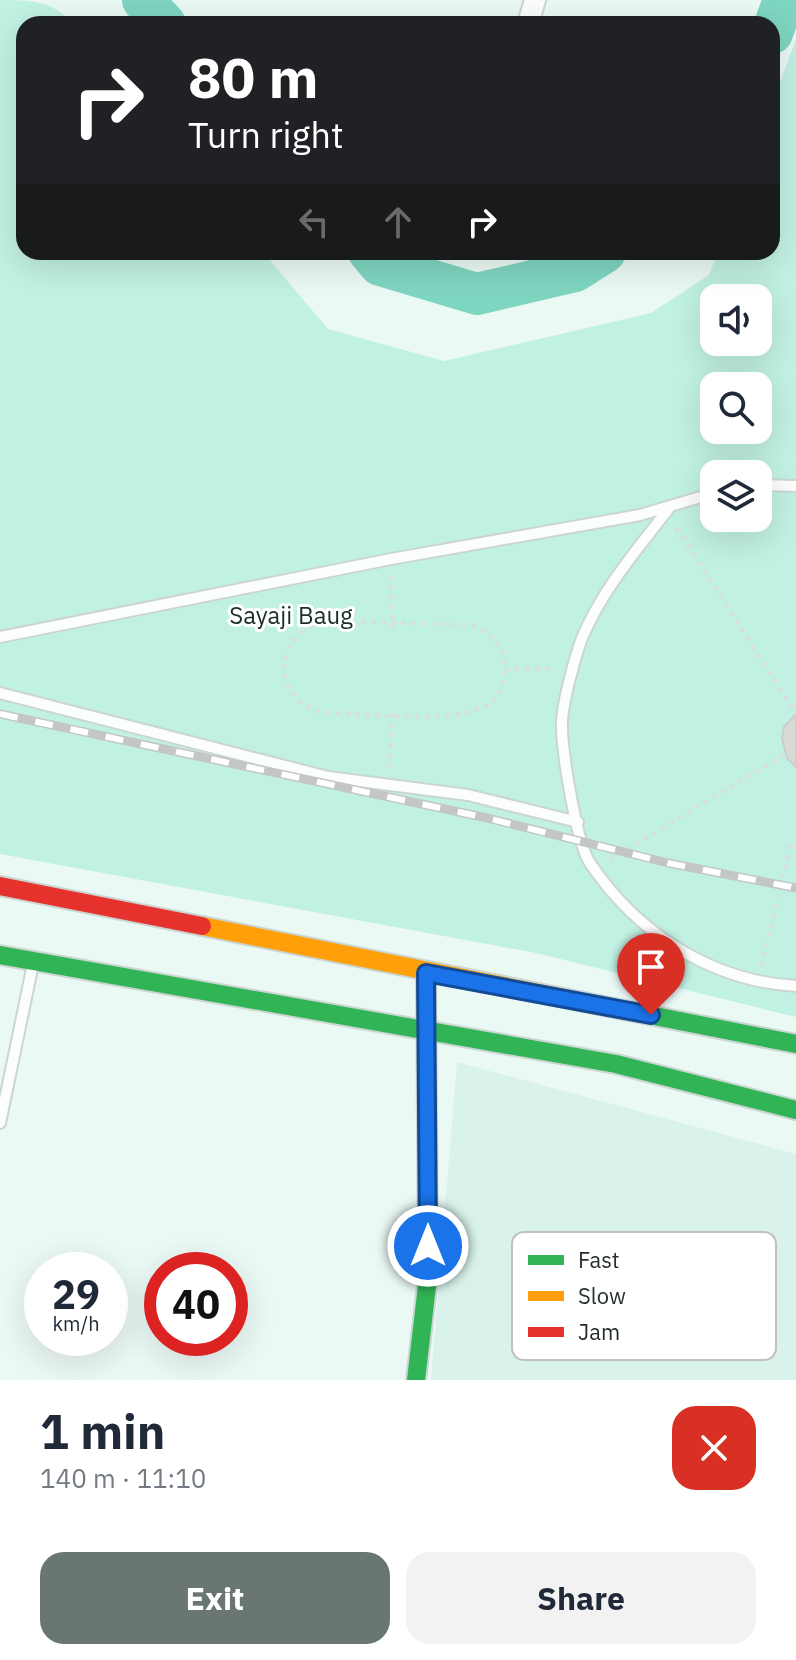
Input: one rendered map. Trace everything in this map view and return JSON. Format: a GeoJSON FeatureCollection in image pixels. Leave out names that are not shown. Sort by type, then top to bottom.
{"type":"FeatureCollection","features":[{"type":"Feature","properties":{"kind":"main road"},"geometry":{"type":"LineString","coordinates":[[0,886],[796,1044]]}},
{"type":"Feature","properties":{"kind":"main road"},"geometry":{"type":"LineString","coordinates":[[0,955],[246,1001],[426,1029],[674,1076],[796,1110]]}},
{"type":"Feature","properties":{"kind":"main road"},"geometry":{"type":"LineString","coordinates":[[416,1380],[428,1277],[426,973]]}},
{"type":"Feature","properties":{"kind":"lane"},"geometry":{"type":"LineString","coordinates":[[772,485],[796,486]]}},
{"type":"Feature","properties":{"kind":"lane"},"geometry":{"type":"LineString","coordinates":[[0,637],[391,559],[640,515],[700,498]]}},
{"type":"Feature","properties":{"kind":"lane"},"geometry":{"type":"LineString","coordinates":[[669,509],[620,573],[582,638],[562,720],[569,789],[588,861],[645,928],[706,966],[796,986]]}},
{"type":"Feature","properties":{"kind":"lane"},"geometry":{"type":"LineString","coordinates":[[0,693],[328,777],[468,795],[578,822]]}},
{"type":"Feature","properties":{"kind":"lane"},"geometry":{"type":"LineString","coordinates":[[0,1123],[34,962]]}},
{"type":"Feature","properties":{"kind":"path"},"geometry":{"type":"LineString","coordinates":[[669,509],[796,714]]}},
{"type":"Feature","properties":{"kind":"path"},"geometry":{"type":"LineString","coordinates":[[391,559],[392,632]]}},
{"type":"Feature","properties":{"kind":"path"},"geometry":{"type":"LineString","coordinates":[[322,622],[473,625],[498,646],[505,669],[495,700],[465,715],[320,712],[308,708],[288,692],[284,670],[288,647],[305,629],[322,622]]}},
{"type":"Feature","properties":{"kind":"path"},"geometry":{"type":"LineString","coordinates":[[505,669],[575,668]]}},
{"type":"Feature","properties":{"kind":"path"},"geometry":{"type":"LineString","coordinates":[[388,784],[393,706]]}},
{"type":"Feature","properties":{"kind":"path"},"geometry":{"type":"LineString","coordinates":[[595,869],[785,754]]}},
{"type":"Feature","properties":{"kind":"path"},"geometry":{"type":"LineString","coordinates":[[758,979],[791,844]]}},
{"type":"Feature","properties":{"kind":"shaded area"},"geometry":{"type":"Polygon","coordinates":[[[457,1062],[796,1154],[796,1380],[431,1380],[457,1062]]]}},
{"type":"Feature","properties":{"kind":"green space","name":"Sayaji Baug"},"geometry":{"type":"Polygon","coordinates":[[[0,0],[31,1],[49,6],[65,16],[16,16],[16,260],[270,260],[328,329],[444,361],[651,313],[709,275],[715,260],[780,260],[780,82],[796,39],[796,1017],[536,953],[0,854],[0,0]]]}},
{"type":"Feature","properties":{"kind":"building"},"geometry":{"type":"Polygon","coordinates":[[[796,714],[796,767],[787,758],[782,738],[784,727],[796,714]]]}},
{"type":"Feature","properties":{"kind":"waterway"},"geometry":{"type":"LineString","coordinates":[[143,0],[158,16]]}},
{"type":"Feature","properties":{"kind":"waterway"},"geometry":{"type":"LineString","coordinates":[[778,16],[784,0]]}},
{"type":"Feature","properties":{"kind":"waterway"},"geometry":{"type":"LineString","coordinates":[[376,260],[380,265],[477,294],[575,271],[592,260]]}},
{"type":"Feature","properties":{"kind":"railway"},"geometry":{"type":"LineString","coordinates":[[0,714],[487,818],[668,863],[796,888]]}},
{"type":"Feature","properties":{"kind":"traffic: fast"},"geometry":{"type":"LineString","coordinates":[[0,955],[616,1064],[796,1110]]}},
{"type":"Feature","properties":{"kind":"traffic: fast"},"geometry":{"type":"LineString","coordinates":[[416,1380],[428,1277],[426,973]]}},
{"type":"Feature","properties":{"kind":"traffic: fast"},"geometry":{"type":"LineString","coordinates":[[599,1005],[796,1044]]}},
{"type":"Feature","properties":{"kind":"traffic: slow"},"geometry":{"type":"LineString","coordinates":[[202,926],[599,1005]]}},
{"type":"Feature","properties":{"kind":"traffic: jam"},"geometry":{"type":"LineString","coordinates":[[0,886],[202,926]]}},
{"type":"Feature","properties":{"kind":"route"},"geometry":{"type":"LineString","coordinates":[[428,1246],[426,973],[651,1015]]}}]}
